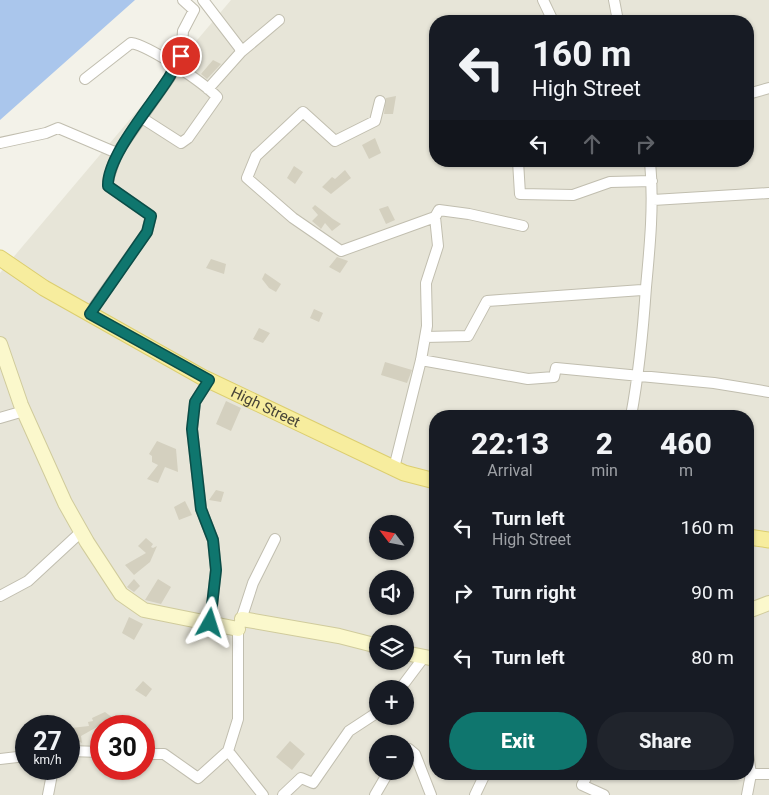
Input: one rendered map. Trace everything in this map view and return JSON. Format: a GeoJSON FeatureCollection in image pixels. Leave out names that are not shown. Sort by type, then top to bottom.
{"type":"FeatureCollection","features":[{"type":"Feature","properties":{"kind":"main road","name":"High Street"},"geometry":{"type":"LineString","coordinates":[[0,258],[90,314],[209,380],[394,468],[429,479]]}},
{"type":"Feature","properties":{"kind":"main road"},"geometry":{"type":"LineString","coordinates":[[754,538],[769,540]]}},
{"type":"Feature","properties":{"kind":"street"},"geometry":{"type":"LineString","coordinates":[[90,314],[147,232],[151,216],[108,186],[108,180],[117,153],[170,77],[174,65],[181,56],[183,31],[194,10],[183,0]]}},
{"type":"Feature","properties":{"kind":"street"},"geometry":{"type":"LineString","coordinates":[[202,0],[239,46],[241,52]]}},
{"type":"Feature","properties":{"kind":"street"},"geometry":{"type":"LineString","coordinates":[[543,0],[550,15]]}},
{"type":"Feature","properties":{"kind":"street"},"geometry":{"type":"LineString","coordinates":[[614,0],[617,15]]}},
{"type":"Feature","properties":{"kind":"street"},"geometry":{"type":"LineString","coordinates":[[208,88],[241,52],[279,20]]}},
{"type":"Feature","properties":{"kind":"street"},"geometry":{"type":"LineString","coordinates":[[85,79],[132,43],[140,44],[208,88],[217,97],[188,138],[180,143],[142,118]]}},
{"type":"Feature","properties":{"kind":"street"},"geometry":{"type":"LineString","coordinates":[[754,92],[769,88]]}},
{"type":"Feature","properties":{"kind":"street"},"geometry":{"type":"LineString","coordinates":[[380,101],[376,121],[335,141],[304,112],[256,156],[247,178],[293,218],[341,251],[435,217]]}},
{"type":"Feature","properties":{"kind":"street"},"geometry":{"type":"LineString","coordinates":[[0,143],[46,133],[58,128],[117,153]]}},
{"type":"Feature","properties":{"kind":"street"},"geometry":{"type":"LineString","coordinates":[[518,167],[520,194],[573,195],[610,182],[652,181]]}},
{"type":"Feature","properties":{"kind":"street"},"geometry":{"type":"LineString","coordinates":[[633,410],[639,378],[653,200],[651,167]]}},
{"type":"Feature","properties":{"kind":"street"},"geometry":{"type":"LineString","coordinates":[[653,200],[769,193]]}},
{"type":"Feature","properties":{"kind":"street"},"geometry":{"type":"LineString","coordinates":[[394,468],[426,337],[426,283],[438,246],[435,217],[439,210],[523,226]]}},
{"type":"Feature","properties":{"kind":"street"},"geometry":{"type":"LineString","coordinates":[[426,337],[468,336],[487,301],[642,290]]}},
{"type":"Feature","properties":{"kind":"street"},"geometry":{"type":"LineString","coordinates":[[0,344],[24,411],[65,503],[121,594],[144,610],[210,623],[240,624],[339,636],[369,644]]}},
{"type":"Feature","properties":{"kind":"street"},"geometry":{"type":"LineString","coordinates":[[421,360],[528,379],[554,377],[556,368],[639,378],[714,383],[769,392]]}},
{"type":"Feature","properties":{"kind":"street"},"geometry":{"type":"LineString","coordinates":[[209,380],[195,402],[192,429],[201,509],[213,540],[216,570],[210,623]]}},
{"type":"Feature","properties":{"kind":"street"},"geometry":{"type":"LineString","coordinates":[[0,418],[24,411]]}},
{"type":"Feature","properties":{"kind":"street"},"geometry":{"type":"LineString","coordinates":[[0,596],[28,581],[82,532]]}},
{"type":"Feature","properties":{"kind":"street"},"geometry":{"type":"LineString","coordinates":[[155,754],[164,754],[198,778],[228,751],[238,718],[240,624],[253,583],[276,539]]}},
{"type":"Feature","properties":{"kind":"street"},"geometry":{"type":"LineString","coordinates":[[754,609],[769,603]]}},
{"type":"Feature","properties":{"kind":"street"},"geometry":{"type":"LineString","coordinates":[[414,653],[429,656]]}},
{"type":"Feature","properties":{"kind":"street"},"geometry":{"type":"LineString","coordinates":[[409,680],[429,659]]}},
{"type":"Feature","properties":{"kind":"street"},"geometry":{"type":"LineString","coordinates":[[283,795],[301,778],[313,783],[349,731],[369,718]]}},
{"type":"Feature","properties":{"kind":"street"},"geometry":{"type":"LineString","coordinates":[[228,751],[263,795]]}},
{"type":"Feature","properties":{"kind":"street"},"geometry":{"type":"LineString","coordinates":[[414,754],[431,795]]}},
{"type":"Feature","properties":{"kind":"street"},"geometry":{"type":"LineString","coordinates":[[0,759],[15,757]]}},
{"type":"Feature","properties":{"kind":"street"},"geometry":{"type":"LineString","coordinates":[[754,774],[769,774]]}},
{"type":"Feature","properties":{"kind":"street"},"geometry":{"type":"LineString","coordinates":[[48,795],[51,780]]}},
{"type":"Feature","properties":{"kind":"street"},"geometry":{"type":"LineString","coordinates":[[375,795],[384,780]]}},
{"type":"Feature","properties":{"kind":"street"},"geometry":{"type":"LineString","coordinates":[[475,795],[481,780]]}},
{"type":"Feature","properties":{"kind":"street"},"geometry":{"type":"LineString","coordinates":[[576,795],[585,780]]}},
{"type":"Feature","properties":{"kind":"street"},"geometry":{"type":"LineString","coordinates":[[747,795],[750,780]]}},
{"type":"Feature","properties":{"kind":"street"},"geometry":{"type":"LineString","coordinates":[[582,785],[604,795]]}},
{"type":"Feature","properties":{"kind":"shaded area"},"geometry":{"type":"Polygon","coordinates":[[[231,0],[769,0],[769,795],[0,795],[0,273],[231,0]]]}},
{"type":"Feature","properties":{"kind":"water"},"geometry":{"type":"Polygon","coordinates":[[[0,0],[135,0],[0,120],[0,0]]]}},
{"type":"Feature","properties":{"kind":"building"},"geometry":{"type":"Polygon","coordinates":[[[213,60],[221,64],[207,79],[201,74],[213,60]]]}},
{"type":"Feature","properties":{"kind":"building"},"geometry":{"type":"Polygon","coordinates":[[[396,96],[393,114],[384,114],[386,98],[396,96]]]}},
{"type":"Feature","properties":{"kind":"building"},"geometry":{"type":"Polygon","coordinates":[[[375,138],[381,153],[369,159],[362,145],[375,138]]]}},
{"type":"Feature","properties":{"kind":"building"},"geometry":{"type":"Polygon","coordinates":[[[294,166],[303,172],[295,184],[287,178],[294,166]]]}},
{"type":"Feature","properties":{"kind":"building"},"geometry":{"type":"Polygon","coordinates":[[[345,170],[351,178],[331,194],[322,187],[332,177],[335,179],[345,170]]]}},
{"type":"Feature","properties":{"kind":"building"},"geometry":{"type":"Polygon","coordinates":[[[315,205],[341,224],[332,231],[325,223],[321,229],[312,221],[318,215],[312,208],[315,205]]]}},
{"type":"Feature","properties":{"kind":"building"},"geometry":{"type":"Polygon","coordinates":[[[388,206],[395,220],[386,224],[379,209],[388,206]]]}},
{"type":"Feature","properties":{"kind":"building"},"geometry":{"type":"Polygon","coordinates":[[[337,257],[348,261],[340,273],[329,267],[337,257]]]}},
{"type":"Feature","properties":{"kind":"building"},"geometry":{"type":"Polygon","coordinates":[[[211,259],[226,264],[224,274],[206,268],[211,259]]]}},
{"type":"Feature","properties":{"kind":"building"},"geometry":{"type":"Polygon","coordinates":[[[265,273],[281,284],[276,292],[269,288],[262,279],[265,273]]]}},
{"type":"Feature","properties":{"kind":"building"},"geometry":{"type":"Polygon","coordinates":[[[314,309],[323,313],[319,322],[310,318],[314,309]]]}},
{"type":"Feature","properties":{"kind":"building"},"geometry":{"type":"Polygon","coordinates":[[[259,328],[270,333],[263,343],[253,339],[259,328]]]}},
{"type":"Feature","properties":{"kind":"building"},"geometry":{"type":"Polygon","coordinates":[[[385,362],[412,370],[407,383],[381,375],[385,362]]]}},
{"type":"Feature","properties":{"kind":"building"},"geometry":{"type":"Polygon","coordinates":[[[226,401],[241,408],[231,431],[216,424],[226,401]]]}},
{"type":"Feature","properties":{"kind":"building"},"geometry":{"type":"Polygon","coordinates":[[[157,441],[176,449],[178,472],[165,467],[158,483],[147,479],[158,465],[152,462],[152,456],[149,454],[157,441]]]}},
{"type":"Feature","properties":{"kind":"building"},"geometry":{"type":"Polygon","coordinates":[[[216,490],[224,492],[221,502],[209,500],[216,490]]]}},
{"type":"Feature","properties":{"kind":"building"},"geometry":{"type":"Polygon","coordinates":[[[185,501],[192,515],[179,520],[174,507],[185,501]]]}},
{"type":"Feature","properties":{"kind":"building"},"geometry":{"type":"Polygon","coordinates":[[[146,538],[153,544],[151,547],[157,546],[150,562],[134,575],[125,565],[146,553],[138,546],[146,538]]]}},
{"type":"Feature","properties":{"kind":"building"},"geometry":{"type":"Polygon","coordinates":[[[134,579],[140,586],[134,592],[127,587],[134,579]]]}},
{"type":"Feature","properties":{"kind":"building"},"geometry":{"type":"Polygon","coordinates":[[[158,579],[171,587],[161,604],[145,600],[158,579]]]}},
{"type":"Feature","properties":{"kind":"building"},"geometry":{"type":"Polygon","coordinates":[[[129,617],[143,624],[134,640],[122,633],[129,617]]]}},
{"type":"Feature","properties":{"kind":"building"},"geometry":{"type":"Polygon","coordinates":[[[143,681],[152,689],[146,697],[135,690],[143,681]]]}},
{"type":"Feature","properties":{"kind":"building"},"geometry":{"type":"Polygon","coordinates":[[[105,712],[109,715],[98,715],[105,712]]]}},
{"type":"Feature","properties":{"kind":"building"},"geometry":{"type":"Polygon","coordinates":[[[88,722],[90,722],[90,731],[81,736],[82,743],[80,742],[80,727],[89,726],[88,722]]]}},
{"type":"Feature","properties":{"kind":"building"},"geometry":{"type":"Polygon","coordinates":[[[290,741],[305,754],[292,770],[276,757],[290,741]]]}},
{"type":"Feature","properties":{"kind":"route"},"geometry":{"type":"LineString","coordinates":[[181,56],[174,65],[170,77],[117,153],[108,180],[108,186],[151,216],[147,232],[90,314],[209,380],[195,402],[192,429],[201,509],[213,540],[216,570],[210,623]]}}]}
